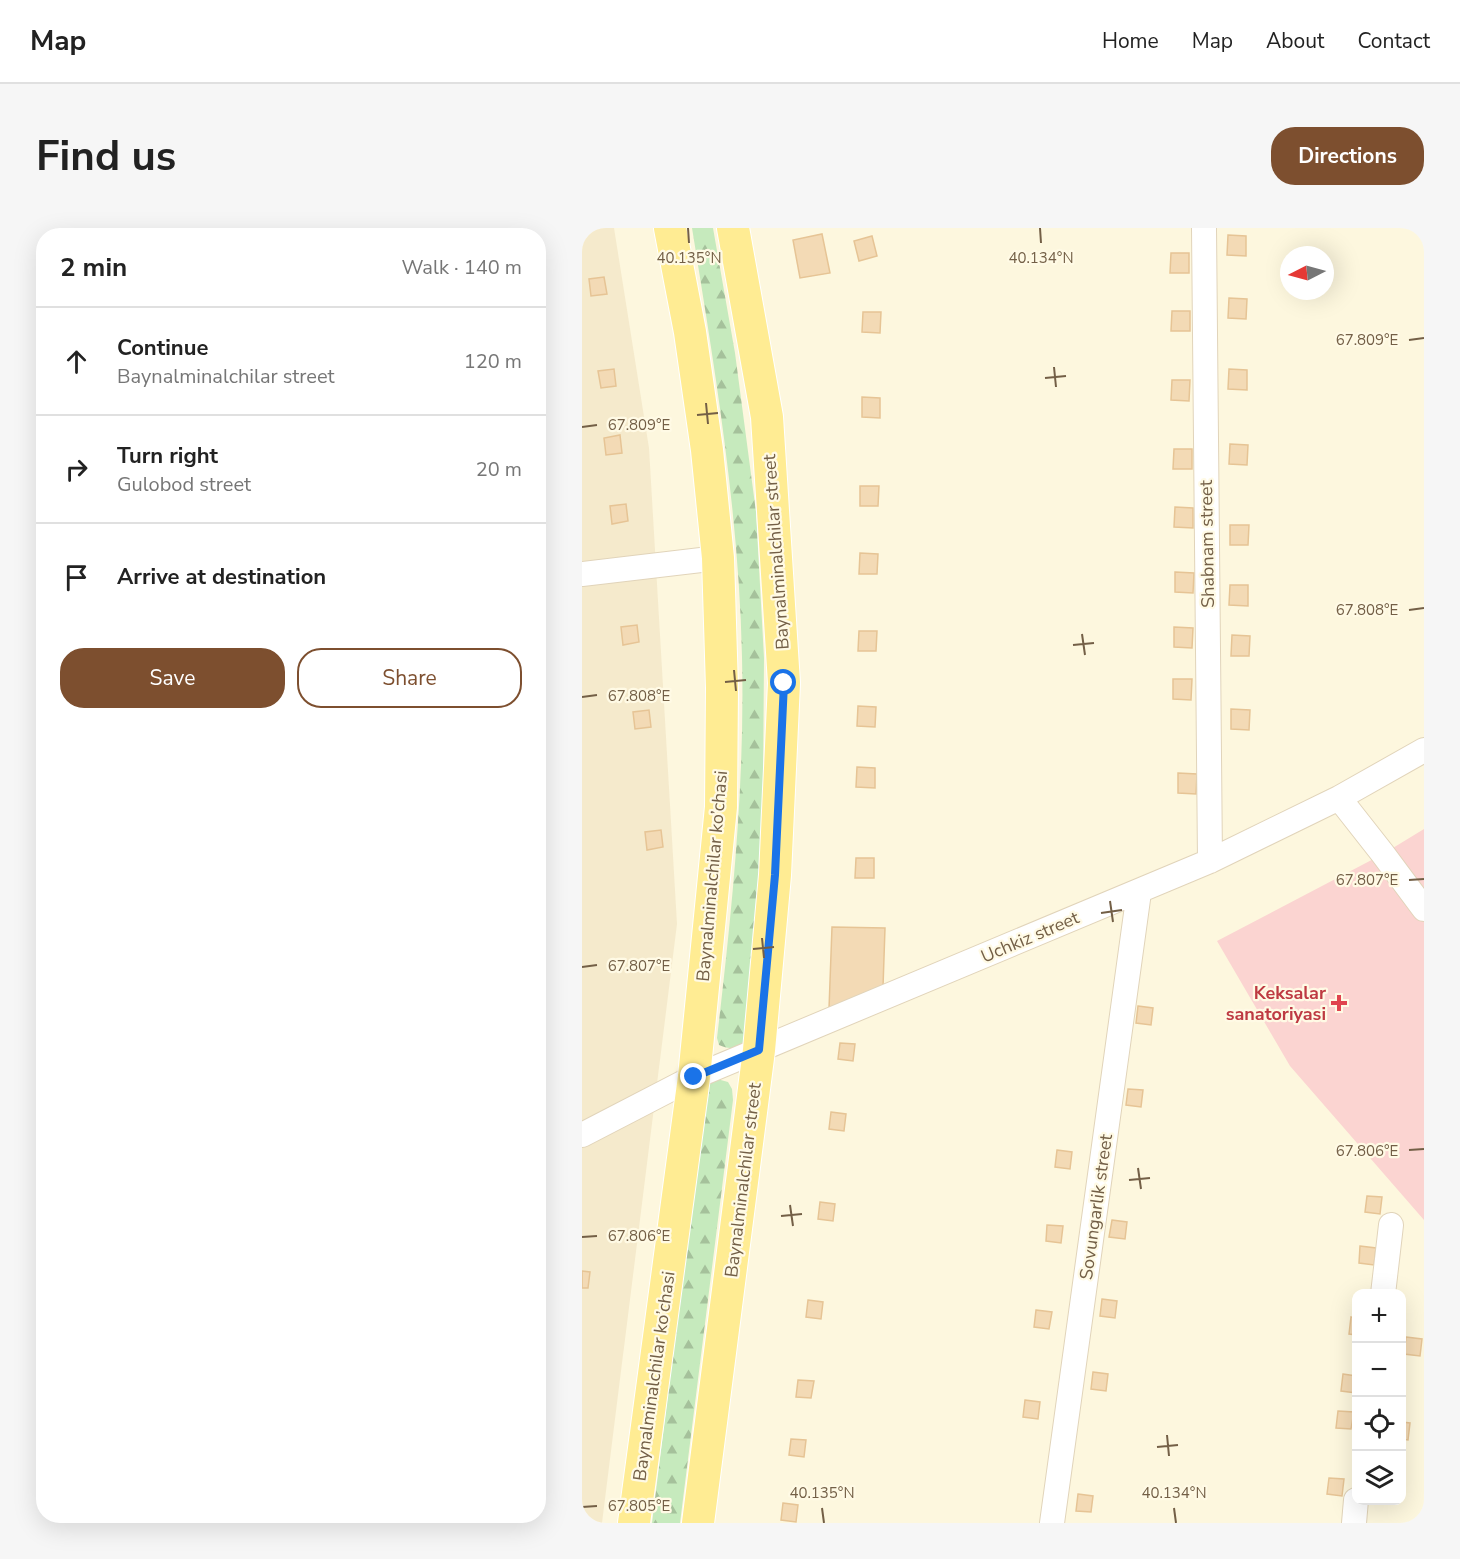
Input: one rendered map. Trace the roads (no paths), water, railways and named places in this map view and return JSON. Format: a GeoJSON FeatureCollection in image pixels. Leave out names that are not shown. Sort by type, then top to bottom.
{"type":"FeatureCollection","features":[{"type":"Feature","properties":{"kind":"main road","name":"Baynalminalchilar ko’chasi"},"geometry":{"type":"LineString","coordinates":[[634,1523],[694,1077],[721,807],[722,688],[718,558],[694,355],[670,228]]}},
{"type":"Feature","properties":{"kind":"main road","name":"Baynalminalchilar street"},"geometry":{"type":"LineString","coordinates":[[699,1523],[759,1050],[775,875],[784,683],[767,417],[733,228]]}},
{"type":"Feature","properties":{"kind":"street","name":"Shabnam street"},"geometry":{"type":"LineString","coordinates":[[1204,228],[1210,861]]}},
{"type":"Feature","properties":{"kind":"street"},"geometry":{"type":"LineString","coordinates":[[582,573],[718,558]]}},
{"type":"Feature","properties":{"kind":"street","name":"Uchkiz street"},"geometry":{"type":"LineString","coordinates":[[582,1134],[694,1077],[1210,861],[1339,798],[1424,750]]}},
{"type":"Feature","properties":{"kind":"street"},"geometry":{"type":"LineString","coordinates":[[1339,798],[1424,909]]}},
{"type":"Feature","properties":{"kind":"street","name":"Sovungarlik street"},"geometry":{"type":"LineString","coordinates":[[1052,1523],[1139,891]]}},
{"type":"Feature","properties":{"kind":"street"},"geometry":{"type":"LineString","coordinates":[[1383,1289],[1391,1225]]}},
{"type":"Feature","properties":{"kind":"street"},"geometry":{"type":"LineString","coordinates":[[1354,1523],[1356,1505]]}},
{"type":"Feature","properties":{"kind":"place","name":"Keksalar sanatoriyasi"},"geometry":{"type":"Point","coordinates":[1339,1003]}}]}
